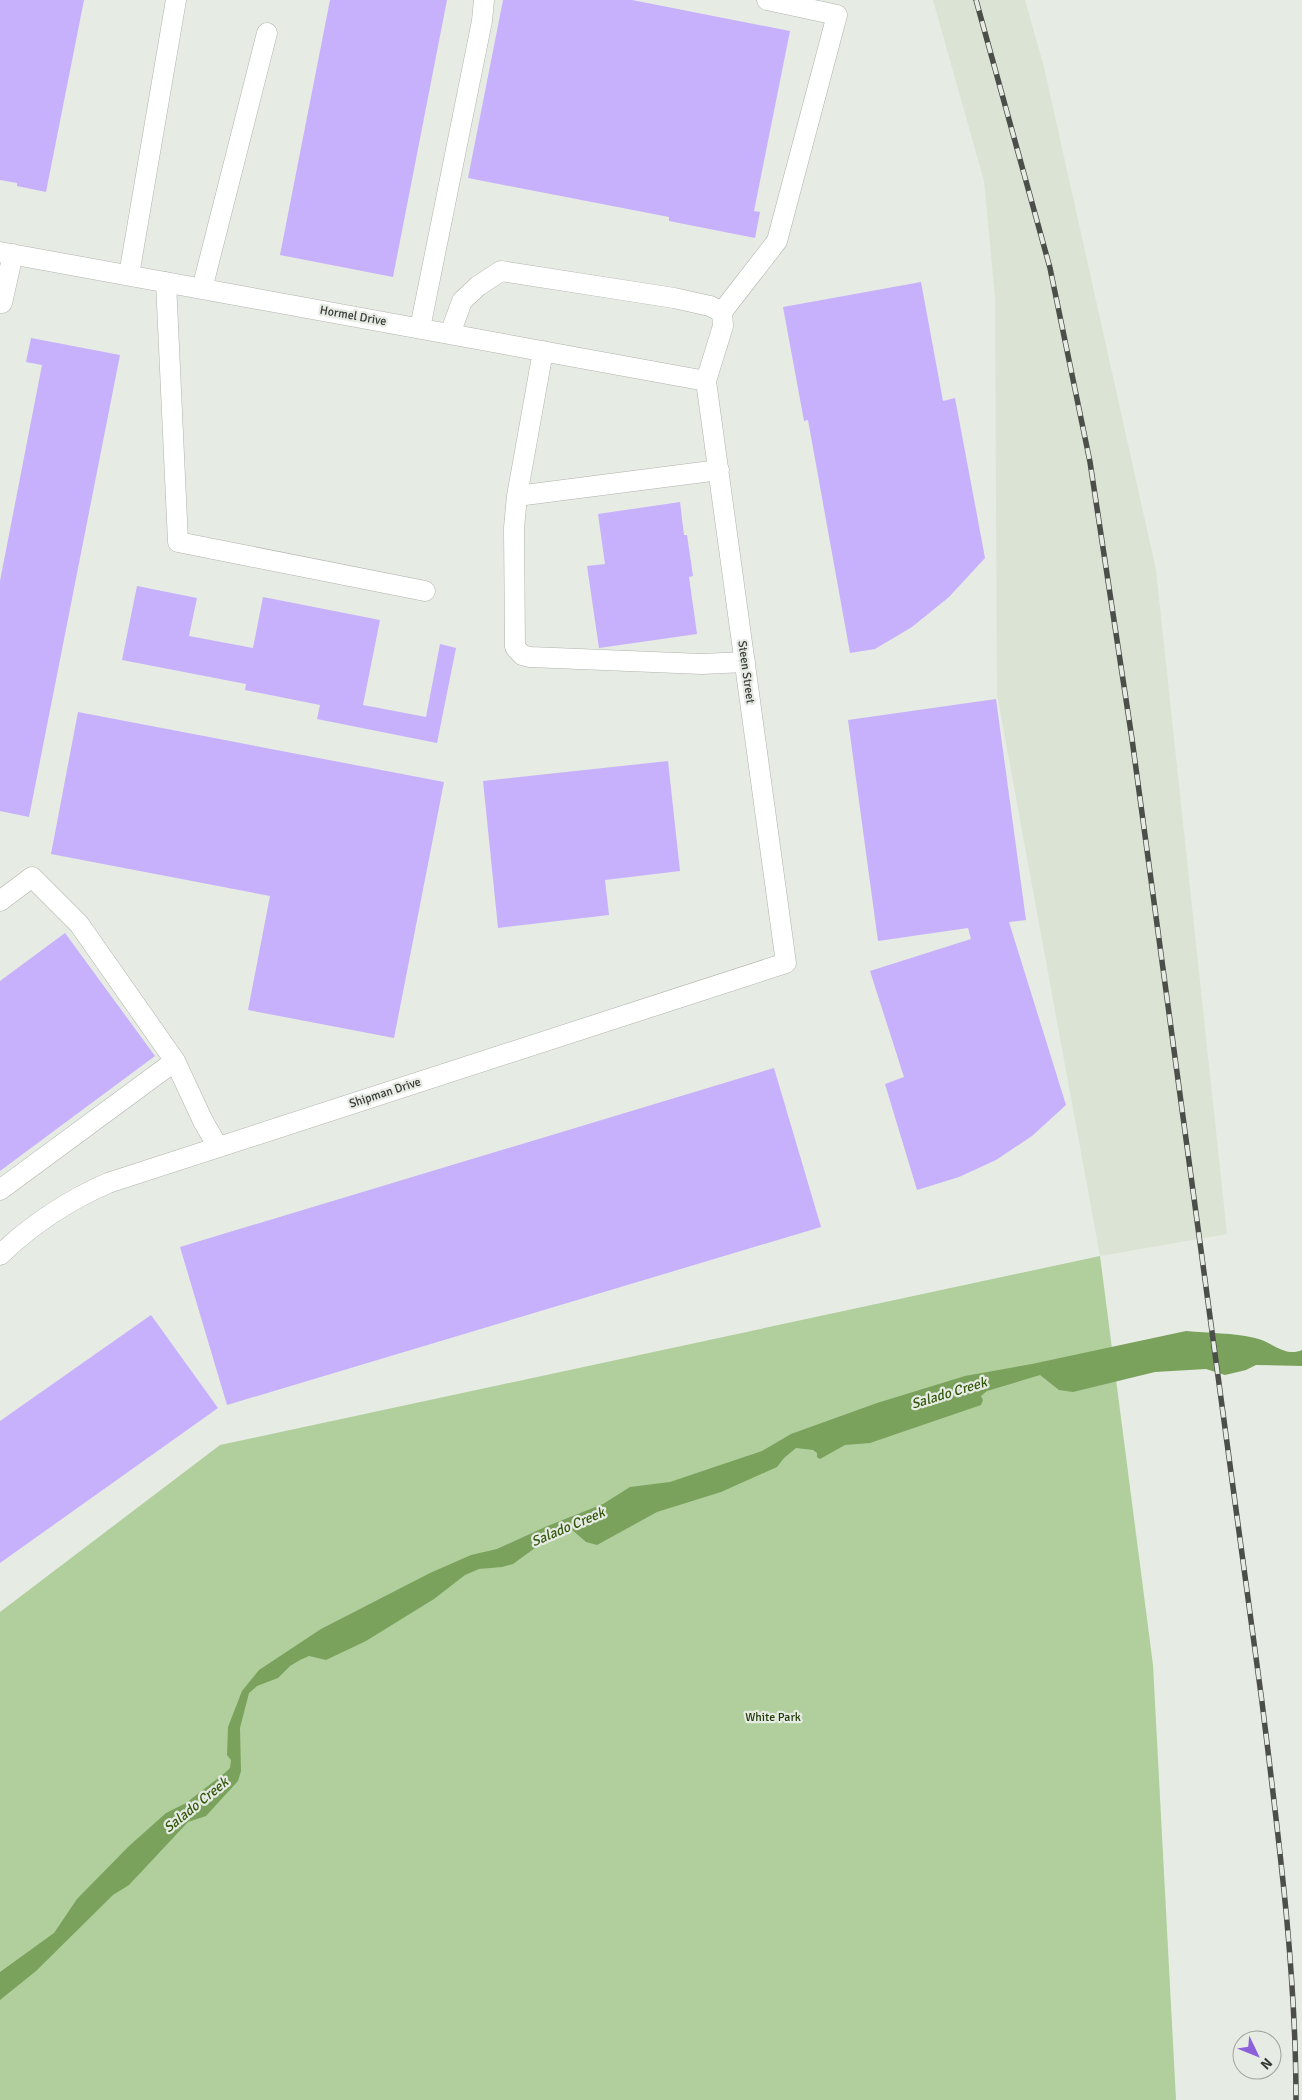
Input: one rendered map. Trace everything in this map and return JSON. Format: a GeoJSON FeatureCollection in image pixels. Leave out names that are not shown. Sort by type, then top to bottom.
{"type":"FeatureCollection","features":[{"type":"Feature","properties":{"kind":"street"},"geometry":{"type":"LineString","coordinates":[[129,275],[176,0]]}},
{"type":"Feature","properties":{"kind":"street"},"geometry":{"type":"LineString","coordinates":[[420,328],[482,21],[484,0]]}},
{"type":"Feature","properties":{"kind":"street"},"geometry":{"type":"LineString","coordinates":[[706,381],[723,326],[722,312],[776,240],[837,15],[767,0]]}},
{"type":"Feature","properties":{"kind":"street"},"geometry":{"type":"LineString","coordinates":[[202,288],[267,33]]}},
{"type":"Feature","properties":{"kind":"street"},"geometry":{"type":"LineString","coordinates":[[1,306],[6,253]]}},
{"type":"Feature","properties":{"kind":"street","name":"Hormel Drive"},"geometry":{"type":"LineString","coordinates":[[6,253],[706,381]]}},
{"type":"Feature","properties":{"kind":"street"},"geometry":{"type":"LineString","coordinates":[[450,334],[462,301],[478,286],[501,271],[674,298],[710,306],[722,312]]}},
{"type":"Feature","properties":{"kind":"street"},"geometry":{"type":"LineString","coordinates":[[166,282],[178,542],[425,591]]}},
{"type":"Feature","properties":{"kind":"street"},"geometry":{"type":"LineString","coordinates":[[543,351],[517,496],[514,528],[515,648],[522,655],[530,657],[702,664],[745,662]]}},
{"type":"Feature","properties":{"kind":"street","name":"Steen Street"},"geometry":{"type":"LineString","coordinates":[[706,381],[786,963]]}},
{"type":"Feature","properties":{"kind":"street"},"geometry":{"type":"LineString","coordinates":[[517,496],[719,470]]}},
{"type":"Feature","properties":{"kind":"street"},"geometry":{"type":"LineString","coordinates":[[0,900],[32,877],[79,924],[175,1061],[203,1121],[218,1147]]}},
{"type":"Feature","properties":{"kind":"street","name":"Shipman Drive"},"geometry":{"type":"LineString","coordinates":[[0,1255],[13,1242],[52,1212],[79,1196],[108,1183],[786,963]]}},
{"type":"Feature","properties":{"kind":"street"},"geometry":{"type":"LineString","coordinates":[[0,1190],[175,1061]]}},
{"type":"Feature","properties":{"kind":"shaded area"},"geometry":{"type":"Polygon","coordinates":[[[933,0],[1025,0],[1044,67],[1156,570],[1227,1234],[1100,1256],[997,694],[995,297],[984,181],[933,0]]]}},
{"type":"Feature","properties":{"kind":"green space","name":"White Park"},"geometry":{"type":"Polygon","coordinates":[[[1100,1256],[1153,1665],[1176,2100],[0,2100],[0,1612],[220,1445],[1100,1256]]]}},
{"type":"Feature","properties":{"kind":"water","name":"Salado Creek"},"geometry":{"type":"Polygon","coordinates":[[[1186,1331],[1247,1336],[1261,1340],[1284,1351],[1296,1352],[1302,1350],[1302,1366],[1256,1365],[1246,1370],[1225,1375],[1206,1369],[1155,1372],[1073,1392],[1059,1390],[1040,1375],[987,1391],[981,1396],[983,1400],[981,1405],[870,1443],[845,1445],[820,1459],[813,1450],[796,1448],[777,1467],[721,1492],[657,1512],[597,1545],[586,1542],[570,1528],[557,1532],[513,1564],[479,1569],[465,1575],[434,1599],[366,1641],[326,1660],[309,1656],[300,1660],[290,1666],[278,1678],[257,1686],[249,1693],[240,1728],[241,1771],[238,1781],[206,1816],[188,1822],[129,1885],[113,1895],[36,1971],[0,2000],[0,1972],[54,1933],[77,1899],[128,1847],[166,1813],[186,1803],[230,1768],[231,1760],[227,1755],[228,1727],[242,1691],[259,1670],[321,1629],[430,1573],[471,1555],[497,1549],[603,1504],[630,1487],[670,1482],[762,1451],[791,1434],[877,1403],[965,1376],[1032,1364],[1186,1331]]]}},
{"type":"Feature","properties":{"kind":"building"},"geometry":{"type":"Polygon","coordinates":[[[0,0],[84,0],[46,192],[17,186],[17,183],[0,180],[0,0]]]}},
{"type":"Feature","properties":{"kind":"building"},"geometry":{"type":"Polygon","coordinates":[[[330,0],[447,0],[393,277],[280,255],[330,0]]]}},
{"type":"Feature","properties":{"kind":"building"},"geometry":{"type":"Polygon","coordinates":[[[503,0],[632,0],[790,31],[754,211],[760,212],[755,238],[669,221],[669,217],[468,178],[503,0]]]}},
{"type":"Feature","properties":{"kind":"building"},"geometry":{"type":"Polygon","coordinates":[[[921,282],[943,401],[955,398],[985,558],[949,597],[912,627],[875,649],[850,653],[808,420],[804,421],[783,307],[921,282]]]}},
{"type":"Feature","properties":{"kind":"building"},"geometry":{"type":"Polygon","coordinates":[[[31,338],[120,355],[29,817],[0,811],[0,581],[42,365],[26,362],[31,338]]]}},
{"type":"Feature","properties":{"kind":"building"},"geometry":{"type":"Polygon","coordinates":[[[680,502],[684,535],[687,535],[693,576],[689,577],[697,634],[599,648],[587,566],[605,564],[598,514],[680,502]]]}},
{"type":"Feature","properties":{"kind":"building"},"geometry":{"type":"Polygon","coordinates":[[[137,586],[197,598],[189,636],[253,648],[263,597],[380,620],[363,705],[426,717],[440,644],[456,648],[437,743],[317,719],[320,705],[245,690],[246,684],[122,660],[137,586]]]}},
{"type":"Feature","properties":{"kind":"building"},"geometry":{"type":"Polygon","coordinates":[[[996,699],[1026,920],[1009,922],[1066,1105],[1032,1136],[996,1160],[959,1177],[917,1190],[885,1084],[904,1077],[870,971],[971,939],[968,928],[878,941],[848,720],[996,699]]]}},
{"type":"Feature","properties":{"kind":"building"},"geometry":{"type":"Polygon","coordinates":[[[78,712],[444,782],[394,1038],[248,1010],[270,896],[51,854],[78,712]]]}},
{"type":"Feature","properties":{"kind":"building"},"geometry":{"type":"Polygon","coordinates":[[[668,761],[680,871],[605,880],[609,915],[498,928],[483,781],[668,761]]]}},
{"type":"Feature","properties":{"kind":"building"},"geometry":{"type":"Polygon","coordinates":[[[65,933],[155,1056],[0,1171],[0,981],[65,933]]]}},
{"type":"Feature","properties":{"kind":"building"},"geometry":{"type":"Polygon","coordinates":[[[774,1068],[821,1227],[227,1405],[180,1247],[774,1068]]]}},
{"type":"Feature","properties":{"kind":"building"},"geometry":{"type":"Polygon","coordinates":[[[151,1315],[218,1408],[0,1563],[0,1421],[151,1315]]]}},
{"type":"Feature","properties":{"kind":"railway"},"geometry":{"type":"LineString","coordinates":[[976,0],[1050,268],[1090,462],[1132,739],[1262,1702],[1285,1901],[1293,2000],[1296,2100]]}}]}
